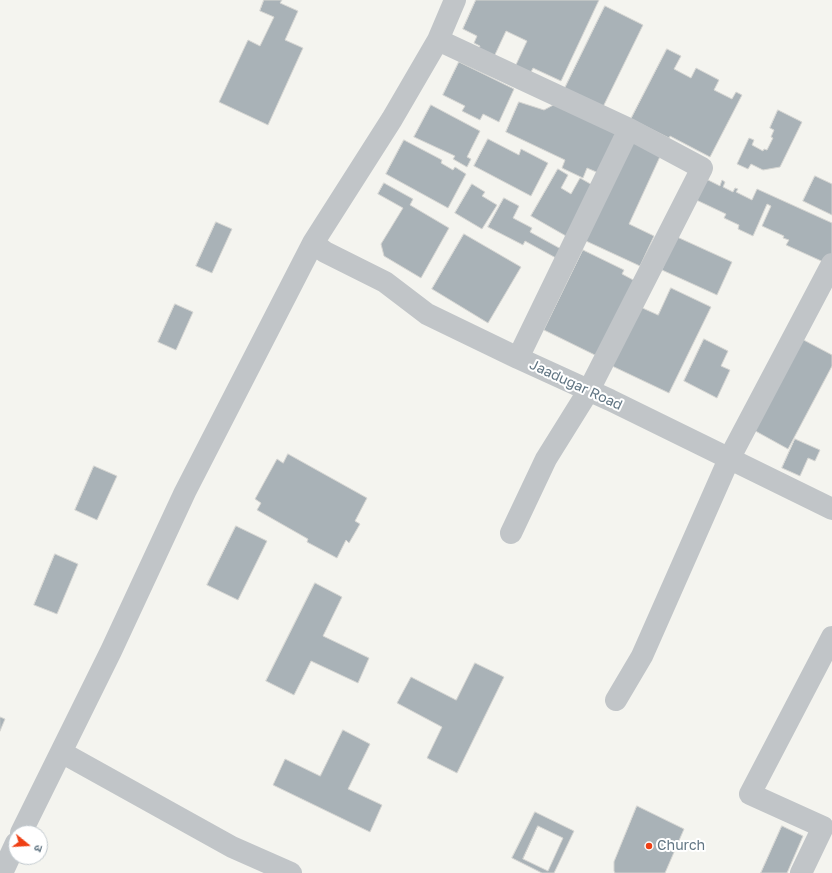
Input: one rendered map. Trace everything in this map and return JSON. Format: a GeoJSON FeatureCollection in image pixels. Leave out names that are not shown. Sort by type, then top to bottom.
{"type":"FeatureCollection","features":[{"type":"Feature","properties":{"kind":"street"},"geometry":{"type":"LineString","coordinates":[[25,825],[111,651],[185,492],[319,247],[438,40],[455,0]]}},
{"type":"Feature","properties":{"kind":"street"},"geometry":{"type":"LineString","coordinates":[[438,40],[629,129],[702,168],[589,390],[546,459],[511,533]]}},
{"type":"Feature","properties":{"kind":"street"},"geometry":{"type":"LineString","coordinates":[[518,358],[629,129]]}},
{"type":"Feature","properties":{"kind":"street","name":"Jaadugar Road"},"geometry":{"type":"LineString","coordinates":[[319,247],[385,282],[428,314],[518,358],[589,390],[832,509]]}},
{"type":"Feature","properties":{"kind":"street"},"geometry":{"type":"LineString","coordinates":[[616,700],[642,656],[729,459],[832,264]]}},
{"type":"Feature","properties":{"kind":"street"},"geometry":{"type":"LineString","coordinates":[[801,873],[822,827],[750,794],[832,637]]}},
{"type":"Feature","properties":{"kind":"street"},"geometry":{"type":"LineString","coordinates":[[61,752],[232,847],[291,873]]}},
{"type":"Feature","properties":{"kind":"street"},"geometry":{"type":"LineString","coordinates":[[2,873],[8,860]]}},
{"type":"Feature","properties":{"kind":"building"},"geometry":{"type":"Polygon","coordinates":[[[264,0],[282,0],[280,3],[298,11],[285,40],[303,48],[268,125],[219,102],[248,40],[260,46],[274,17],[260,11],[264,0]]]}},
{"type":"Feature","properties":{"kind":"building"},"geometry":{"type":"Polygon","coordinates":[[[476,0],[599,0],[561,81],[533,68],[529,76],[514,69],[527,41],[506,31],[492,61],[477,53],[480,46],[474,43],[477,36],[463,29],[476,0]]]}},
{"type":"Feature","properties":{"kind":"building"},"geometry":{"type":"Polygon","coordinates":[[[605,6],[643,25],[601,111],[563,92],[605,6]]]}},
{"type":"Feature","properties":{"kind":"building"},"geometry":{"type":"Polygon","coordinates":[[[667,49],[681,56],[674,69],[691,78],[696,68],[719,80],[714,90],[732,99],[736,92],[742,95],[710,157],[670,136],[669,138],[631,119],[667,49]]]}},
{"type":"Feature","properties":{"kind":"building"},"geometry":{"type":"Polygon","coordinates":[[[459,62],[514,89],[499,122],[483,114],[480,120],[462,111],[465,106],[443,95],[459,62]]]}},
{"type":"Feature","properties":{"kind":"building"},"geometry":{"type":"Polygon","coordinates":[[[519,102],[544,110],[559,102],[621,133],[601,174],[587,168],[583,178],[562,168],[565,160],[506,132],[519,102]]]}},
{"type":"Feature","properties":{"kind":"building"},"geometry":{"type":"Polygon","coordinates":[[[431,105],[480,131],[467,157],[471,159],[467,167],[453,159],[455,156],[414,137],[431,105]]]}},
{"type":"Feature","properties":{"kind":"building"},"geometry":{"type":"Polygon","coordinates":[[[778,110],[802,122],[780,167],[763,170],[751,164],[748,169],[737,164],[749,138],[754,140],[752,145],[763,151],[764,149],[767,150],[773,138],[771,137],[774,130],[770,128],[778,110]]]}},
{"type":"Feature","properties":{"kind":"building"},"geometry":{"type":"Polygon","coordinates":[[[634,136],[663,150],[629,224],[654,236],[640,266],[586,241],[634,136]]]}},
{"type":"Feature","properties":{"kind":"building"},"geometry":{"type":"Polygon","coordinates":[[[488,139],[519,155],[521,149],[548,163],[531,196],[474,166],[488,139]]]}},
{"type":"Feature","properties":{"kind":"building"},"geometry":{"type":"Polygon","coordinates":[[[404,140],[442,160],[441,163],[453,170],[455,167],[466,174],[448,208],[386,174],[404,140]]]}},
{"type":"Feature","properties":{"kind":"building"},"geometry":{"type":"Polygon","coordinates":[[[558,169],[568,175],[561,188],[571,194],[580,178],[594,186],[566,236],[531,216],[558,169]]]}},
{"type":"Feature","properties":{"kind":"building"},"geometry":{"type":"Polygon","coordinates":[[[815,176],[832,184],[832,215],[803,201],[815,176]]]}},
{"type":"Feature","properties":{"kind":"building"},"geometry":{"type":"Polygon","coordinates":[[[708,180],[720,186],[722,180],[725,182],[723,187],[733,192],[735,188],[738,189],[736,192],[752,200],[757,189],[832,223],[832,255],[828,264],[786,245],[789,240],[783,238],[784,236],[762,226],[771,206],[767,204],[753,236],[738,229],[739,225],[724,218],[726,214],[690,197],[708,180]]]}},
{"type":"Feature","properties":{"kind":"building"},"geometry":{"type":"Polygon","coordinates":[[[384,183],[413,199],[410,205],[449,228],[421,278],[384,256],[381,244],[403,208],[378,194],[384,183]]]}},
{"type":"Feature","properties":{"kind":"building"},"geometry":{"type":"Polygon","coordinates":[[[472,184],[485,192],[482,196],[497,205],[482,229],[455,213],[472,184]]]}},
{"type":"Feature","properties":{"kind":"building"},"geometry":{"type":"Polygon","coordinates":[[[504,198],[519,206],[513,218],[532,228],[530,232],[561,249],[556,258],[525,241],[523,245],[488,227],[504,198]]]}},
{"type":"Feature","properties":{"kind":"building"},"geometry":{"type":"Polygon","coordinates":[[[216,222],[232,229],[212,273],[196,266],[216,222]]]}},
{"type":"Feature","properties":{"kind":"building"},"geometry":{"type":"Polygon","coordinates":[[[464,234],[521,267],[488,323],[432,289],[464,234]]]}},
{"type":"Feature","properties":{"kind":"building"},"geometry":{"type":"Polygon","coordinates":[[[677,237],[732,262],[717,295],[662,270],[677,237]]]}},
{"type":"Feature","properties":{"kind":"building"},"geometry":{"type":"Polygon","coordinates":[[[583,250],[624,270],[622,274],[637,282],[601,358],[544,330],[583,250]]]}},
{"type":"Feature","properties":{"kind":"building"},"geometry":{"type":"Polygon","coordinates":[[[671,288],[711,307],[669,393],[610,365],[638,306],[658,315],[671,288]]]}},
{"type":"Feature","properties":{"kind":"building"},"geometry":{"type":"Polygon","coordinates":[[[175,304],[193,312],[176,350],[158,342],[175,304]]]}},
{"type":"Feature","properties":{"kind":"building"},"geometry":{"type":"Polygon","coordinates":[[[798,337],[832,355],[832,366],[788,449],[750,428],[798,337]]]}},
{"type":"Feature","properties":{"kind":"building"},"geometry":{"type":"Polygon","coordinates":[[[704,339],[728,351],[721,366],[730,370],[717,398],[684,381],[704,339]]]}},
{"type":"Feature","properties":{"kind":"building"},"geometry":{"type":"Polygon","coordinates":[[[795,439],[820,450],[815,461],[808,458],[800,476],[782,468],[795,439]]]}},
{"type":"Feature","properties":{"kind":"building"},"geometry":{"type":"Polygon","coordinates":[[[288,454],[367,498],[355,521],[360,524],[349,543],[346,540],[337,558],[307,542],[308,539],[257,510],[261,503],[255,499],[277,459],[283,463],[288,454]]]}},
{"type":"Feature","properties":{"kind":"building"},"geometry":{"type":"Polygon","coordinates":[[[94,466],[117,476],[97,520],[75,510],[94,466]]]}},
{"type":"Feature","properties":{"kind":"building"},"geometry":{"type":"Polygon","coordinates":[[[236,526],[267,541],[238,600],[207,585],[236,526]]]}},
{"type":"Feature","properties":{"kind":"building"},"geometry":{"type":"Polygon","coordinates":[[[55,554],[78,564],[57,614],[34,605],[55,554]]]}},
{"type":"Feature","properties":{"kind":"building"},"geometry":{"type":"Polygon","coordinates":[[[315,583],[342,597],[323,636],[369,658],[358,683],[311,661],[294,695],[266,681],[315,583]]]}},
{"type":"Feature","properties":{"kind":"building"},"geometry":{"type":"Polygon","coordinates":[[[475,663],[504,677],[457,773],[427,758],[442,727],[397,703],[411,677],[456,700],[475,663]]]}},
{"type":"Feature","properties":{"kind":"building"},"geometry":{"type":"Polygon","coordinates":[[[0,717],[5,719],[0,731],[0,717]]]}},
{"type":"Feature","properties":{"kind":"building"},"geometry":{"type":"Polygon","coordinates":[[[343,730],[370,744],[348,789],[382,805],[370,832],[273,785],[285,759],[320,776],[343,730]]]}},
{"type":"Feature","properties":{"kind":"building","name":"Church"},"geometry":{"type":"Polygon","coordinates":[[[637,806],[684,829],[665,873],[615,873],[614,871],[614,862],[637,806]]]}},
{"type":"Feature","properties":{"kind":"building"},"geometry":{"type":"Polygon","coordinates":[[[535,812],[574,831],[554,873],[542,873],[512,858],[535,812]],[[538,826],[523,859],[548,871],[563,838],[538,826]]]}},
{"type":"Feature","properties":{"kind":"building"},"geometry":{"type":"Polygon","coordinates":[[[782,826],[803,836],[787,873],[761,873],[782,826]]]}},
{"type":"Feature","properties":{"kind":"place","name":"Church"},"geometry":{"type":"Point","coordinates":[649,846]}}]}
